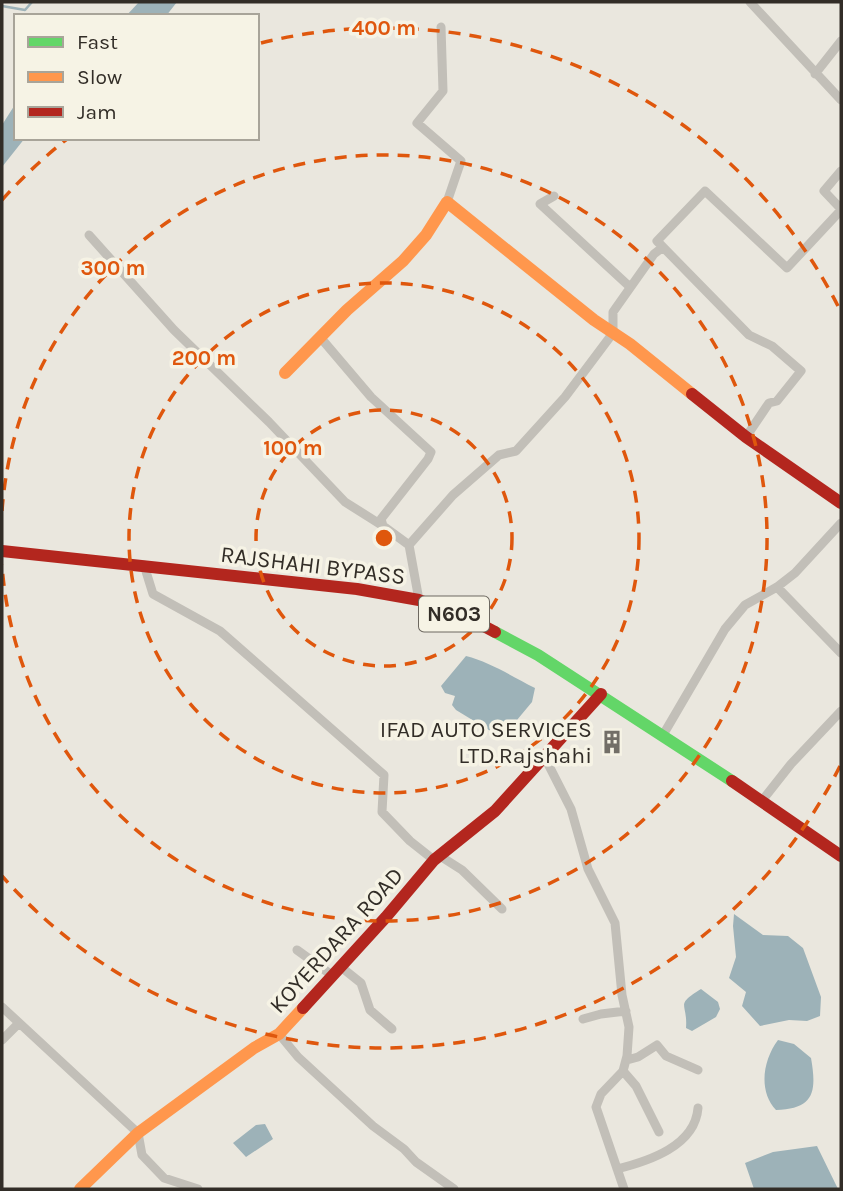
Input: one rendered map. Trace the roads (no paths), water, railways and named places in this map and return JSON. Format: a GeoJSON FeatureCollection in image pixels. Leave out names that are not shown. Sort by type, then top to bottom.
{"type":"FeatureCollection","features":[{"type":"Feature","properties":{"kind":"main road"},"geometry":{"type":"LineString","coordinates":[[285,373],[403,261],[426,236],[447,202],[746,437],[841,503]]}},
{"type":"Feature","properties":{"kind":"main road","name":"RAJSHAHI BYPASS"},"geometry":{"type":"LineString","coordinates":[[2,551],[357,589],[419,600],[478,623],[538,655],[663,734],[841,856]]}},
{"type":"Feature","properties":{"kind":"main road","name":"KOYERDARA ROAD"},"geometry":{"type":"LineString","coordinates":[[80,1189],[138,1132],[254,1048],[279,1034],[437,858],[495,811],[601,694]]}},
{"type":"Feature","properties":{"kind":"street"},"geometry":{"type":"LineString","coordinates":[[750,2],[841,100]]}},
{"type":"Feature","properties":{"kind":"street"},"geometry":{"type":"LineString","coordinates":[[441,27],[443,91],[417,123],[461,160],[447,202]]}},
{"type":"Feature","properties":{"kind":"street"},"geometry":{"type":"LineString","coordinates":[[815,74],[841,41]]}},
{"type":"Feature","properties":{"kind":"street"},"geometry":{"type":"LineString","coordinates":[[746,437],[769,403],[777,401],[801,371],[772,346],[750,335],[657,241],[705,191],[787,268],[841,210],[824,191],[841,171]]}},
{"type":"Feature","properties":{"kind":"street"},"geometry":{"type":"LineString","coordinates":[[554,196],[540,204],[631,288]]}},
{"type":"Feature","properties":{"kind":"street"},"geometry":{"type":"LineString","coordinates":[[89,235],[174,330],[269,422],[345,502],[409,545],[419,600]]}},
{"type":"Feature","properties":{"kind":"street"},"geometry":{"type":"LineString","coordinates":[[409,545],[453,495],[499,455],[516,451],[565,397],[613,333],[613,312],[654,254],[663,247]]}},
{"type":"Feature","properties":{"kind":"street"},"geometry":{"type":"LineString","coordinates":[[320,337],[371,397],[431,452],[381,519],[383,526]]}},
{"type":"Feature","properties":{"kind":"street"},"geometry":{"type":"LineString","coordinates":[[663,734],[725,629],[745,606],[795,573],[841,523]]}},
{"type":"Feature","properties":{"kind":"street"},"geometry":{"type":"LineString","coordinates":[[144,565],[153,594],[219,631],[384,775],[382,812],[410,841],[463,870],[502,909]]}},
{"type":"Feature","properties":{"kind":"street"},"geometry":{"type":"LineString","coordinates":[[777,587],[841,653]]}},
{"type":"Feature","properties":{"kind":"street"},"geometry":{"type":"LineString","coordinates":[[761,802],[791,764],[841,711]]}},
{"type":"Feature","properties":{"kind":"street"},"geometry":{"type":"LineString","coordinates":[[544,756],[571,809],[588,869],[612,914],[629,1027],[623,1071],[601,1094],[596,1107],[624,1189]]}},
{"type":"Feature","properties":{"kind":"street"},"geometry":{"type":"LineString","coordinates":[[297,950],[360,984],[370,1010],[392,1029]]}},
{"type":"Feature","properties":{"kind":"street"},"geometry":{"type":"LineString","coordinates":[[2,1007],[138,1132],[142,1155],[164,1178],[198,1189]]}},
{"type":"Feature","properties":{"kind":"street"},"geometry":{"type":"LineString","coordinates":[[583,1019],[625,1011]]}},
{"type":"Feature","properties":{"kind":"street"},"geometry":{"type":"LineString","coordinates":[[2,1040],[19,1023]]}},
{"type":"Feature","properties":{"kind":"street"},"geometry":{"type":"LineString","coordinates":[[279,1034],[299,1057],[373,1125],[404,1149],[415,1162],[454,1189]]}},
{"type":"Feature","properties":{"kind":"street"},"geometry":{"type":"LineString","coordinates":[[626,1060],[638,1057],[657,1045],[666,1056],[698,1070]]}},
{"type":"Feature","properties":{"kind":"street"},"geometry":{"type":"LineString","coordinates":[[623,1071],[636,1086],[659,1132]]}},
{"type":"Feature","properties":{"kind":"street"},"geometry":{"type":"LineString","coordinates":[[617,1169],[646,1162],[681,1142],[697,1122],[698,1108]]}},
{"type":"Feature","properties":{"kind":"water"},"geometry":{"type":"Polygon","coordinates":[[[139,2],[177,2],[168,14],[128,14],[139,2]]]}},
{"type":"Feature","properties":{"kind":"water"},"geometry":{"type":"Polygon","coordinates":[[[14,106],[14,140],[23,140],[2,167],[2,125],[14,106]]]}},
{"type":"Feature","properties":{"kind":"water"},"geometry":{"type":"Polygon","coordinates":[[[466,656],[493,666],[535,688],[532,702],[502,738],[456,710],[452,705],[455,696],[445,693],[441,686],[466,656]]]}},
{"type":"Feature","properties":{"kind":"water"},"geometry":{"type":"Polygon","coordinates":[[[734,914],[763,935],[788,936],[803,948],[821,997],[820,1016],[807,1021],[789,1020],[760,1026],[742,1006],[746,992],[729,978],[736,957],[734,914]]]}},
{"type":"Feature","properties":{"kind":"water"},"geometry":{"type":"Polygon","coordinates":[[[701,989],[718,1002],[720,1009],[716,1017],[692,1031],[686,1028],[684,1005],[701,989]]]}},
{"type":"Feature","properties":{"kind":"water"},"geometry":{"type":"Polygon","coordinates":[[[778,1040],[794,1044],[811,1058],[813,1089],[805,1102],[798,1106],[776,1110],[767,1094],[765,1075],[769,1057],[778,1040]]]}},
{"type":"Feature","properties":{"kind":"water"},"geometry":{"type":"Polygon","coordinates":[[[265,1124],[273,1139],[246,1157],[233,1143],[256,1125],[265,1124]]]}},
{"type":"Feature","properties":{"kind":"water"},"geometry":{"type":"Polygon","coordinates":[[[817,1146],[838,1189],[754,1189],[745,1163],[773,1152],[817,1146]]]}},
{"type":"Feature","properties":{"kind":"waterway"},"geometry":{"type":"LineString","coordinates":[[2,6],[25,10],[32,2]]}},
{"type":"Feature","properties":{"kind":"place","name":"IFAD AUTO SERVICES LTD.Rajshahi"},"geometry":{"type":"Point","coordinates":[612,742]}}]}
